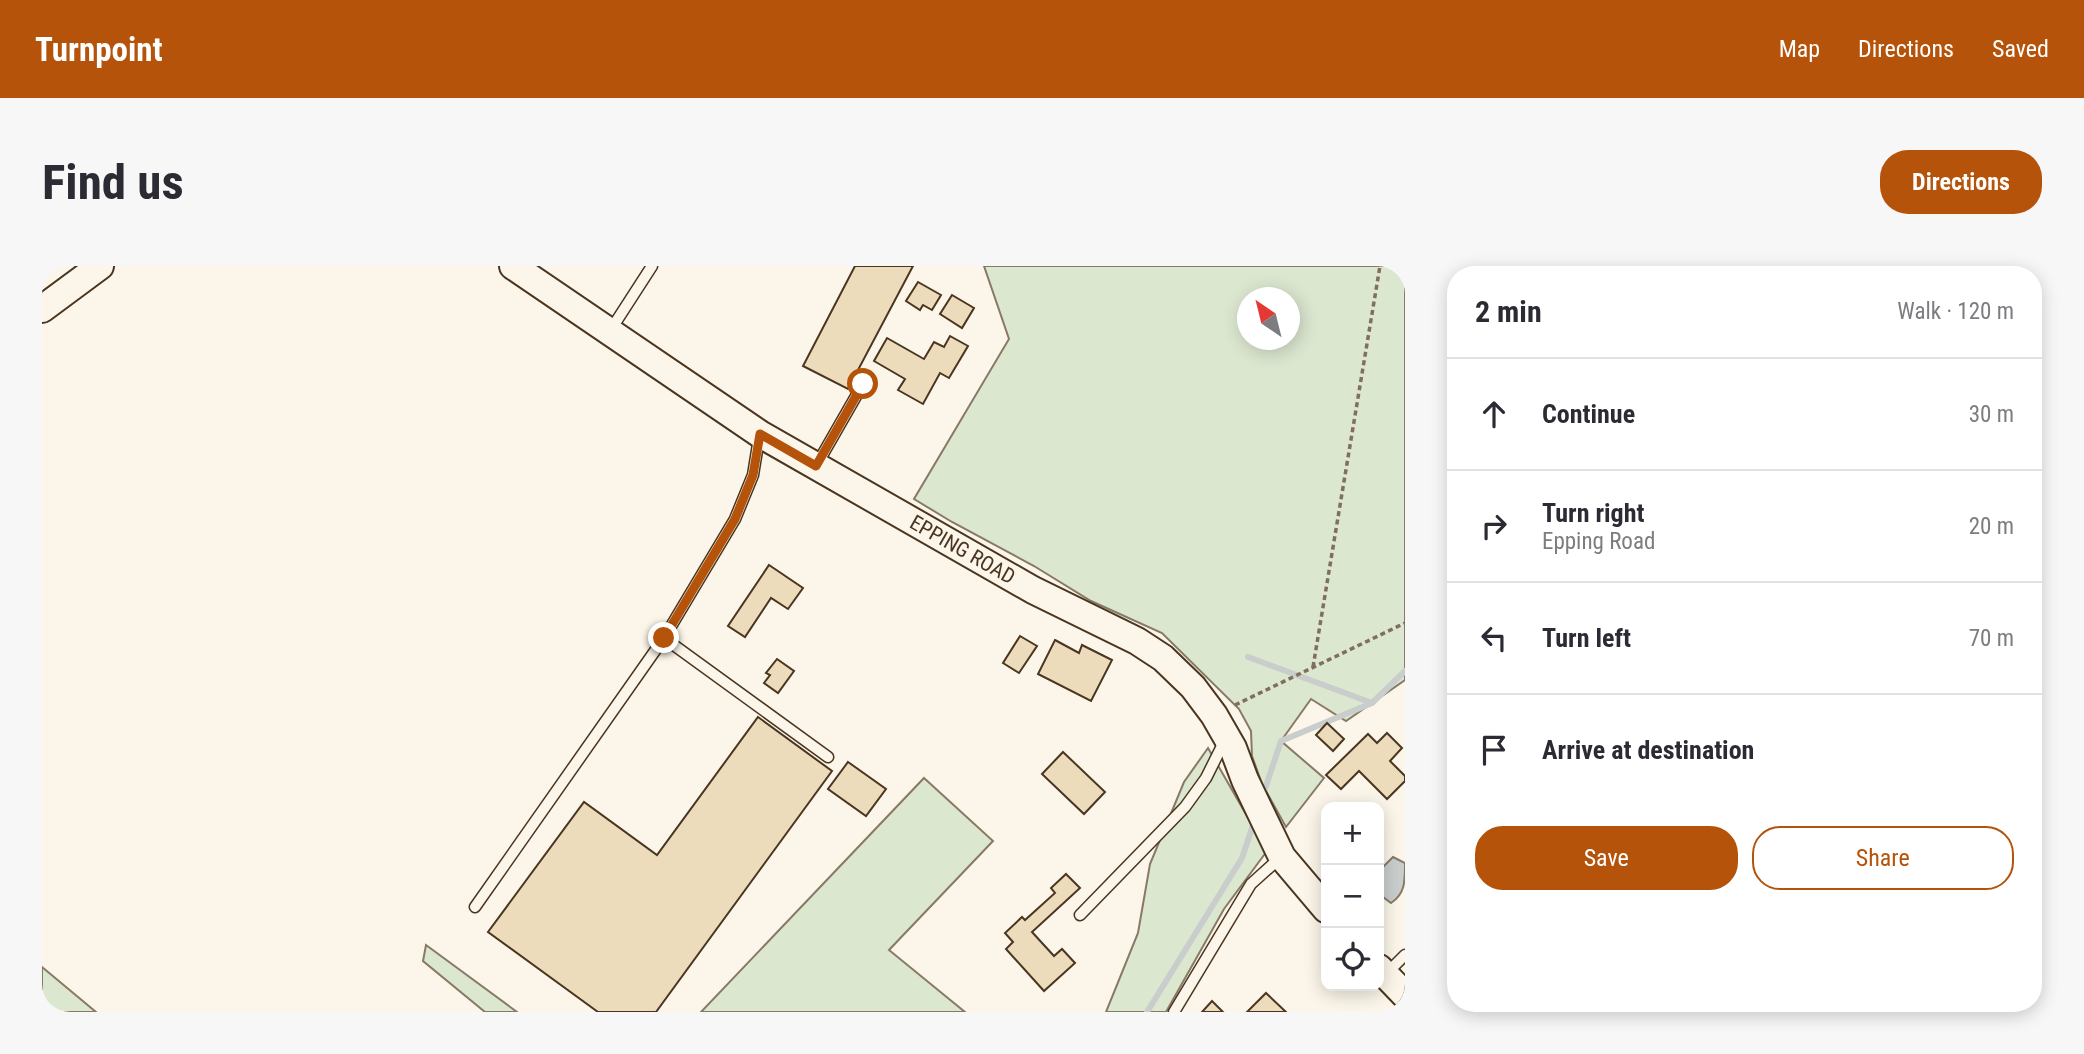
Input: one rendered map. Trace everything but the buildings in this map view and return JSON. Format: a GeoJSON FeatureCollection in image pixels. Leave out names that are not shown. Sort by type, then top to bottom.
{"type":"FeatureCollection","features":[{"type":"Feature","properties":{"kind":"main road"},"geometry":{"type":"LineString","coordinates":[[42,309],[100,266]]}},
{"type":"Feature","properties":{"kind":"main road","name":"EPPING ROAD"},"geometry":{"type":"LineString","coordinates":[[513,266],[760,434],[1032,590],[1137,641],[1163,658],[1193,687],[1214,715],[1233,747],[1245,780],[1282,857],[1321,903]]}},
{"type":"Feature","properties":{"kind":"main road"},"geometry":{"type":"LineString","coordinates":[[1384,973],[1405,995]]}},
{"type":"Feature","properties":{"kind":"lane"},"geometry":{"type":"LineString","coordinates":[[610,332],[652,266]]}},
{"type":"Feature","properties":{"kind":"lane"},"geometry":{"type":"LineString","coordinates":[[816,466],[863,384]]}},
{"type":"Feature","properties":{"kind":"lane"},"geometry":{"type":"LineString","coordinates":[[475,906],[664,638],[735,519],[753,475],[760,434]]}},
{"type":"Feature","properties":{"kind":"lane"},"geometry":{"type":"LineString","coordinates":[[664,638],[828,757]]}},
{"type":"Feature","properties":{"kind":"lane"},"geometry":{"type":"LineString","coordinates":[[1080,915],[1185,807],[1206,778],[1222,746],[1214,715]]}},
{"type":"Feature","properties":{"kind":"lane"},"geometry":{"type":"LineString","coordinates":[[1174,1012],[1251,884],[1282,857]]}},
{"type":"Feature","properties":{"kind":"lane"},"geometry":{"type":"LineString","coordinates":[[1384,970],[1405,955]]}},
{"type":"Feature","properties":{"kind":"path"},"geometry":{"type":"LineString","coordinates":[[1313,667],[1380,266]]}},
{"type":"Feature","properties":{"kind":"path"},"geometry":{"type":"LineString","coordinates":[[1214,715],[1405,623]]}},
{"type":"Feature","properties":{"kind":"green space"},"geometry":{"type":"Polygon","coordinates":[[[984,266],[1399,266],[1405,280],[1405,680],[1346,721],[1311,699],[1281,741],[1324,778],[1286,827],[1262,784],[1252,756],[1251,731],[1239,709],[1162,633],[1091,601],[914,499],[1009,339],[984,266]]]}},
{"type":"Feature","properties":{"kind":"green space"},"geometry":{"type":"Polygon","coordinates":[[[1208,748],[1267,851],[1224,909],[1166,1012],[1106,1012],[1138,933],[1150,864],[1184,782],[1208,748]]]}},
{"type":"Feature","properties":{"kind":"green space"},"geometry":{"type":"Polygon","coordinates":[[[924,778],[993,841],[889,950],[965,1012],[701,1012],[924,778]]]}},
{"type":"Feature","properties":{"kind":"green space"},"geometry":{"type":"Polygon","coordinates":[[[426,945],[517,1012],[485,1012],[423,961],[426,945]]]}},
{"type":"Feature","properties":{"kind":"green space"},"geometry":{"type":"Polygon","coordinates":[[[42,967],[96,1012],[42,1012],[42,967]]]}},
{"type":"Feature","properties":{"kind":"shaded area"},"geometry":{"type":"Polygon","coordinates":[[[1393,857],[1405,863],[1402,891],[1391,903],[1384,898],[1384,866],[1393,857]]]}},
{"type":"Feature","properties":{"kind":"waterway"},"geometry":{"type":"LineString","coordinates":[[1248,657],[1372,703],[1405,671]]}},
{"type":"Feature","properties":{"kind":"waterway"},"geometry":{"type":"LineString","coordinates":[[1262,798],[1281,741],[1372,703]]}},
{"type":"Feature","properties":{"kind":"waterway"},"geometry":{"type":"LineString","coordinates":[[1147,1012],[1242,858],[1255,819]]}},
{"type":"Feature","properties":{"kind":"route"},"geometry":{"type":"LineString","coordinates":[[664,638],[735,519],[753,475],[760,434],[816,466],[863,384]]}}]}
